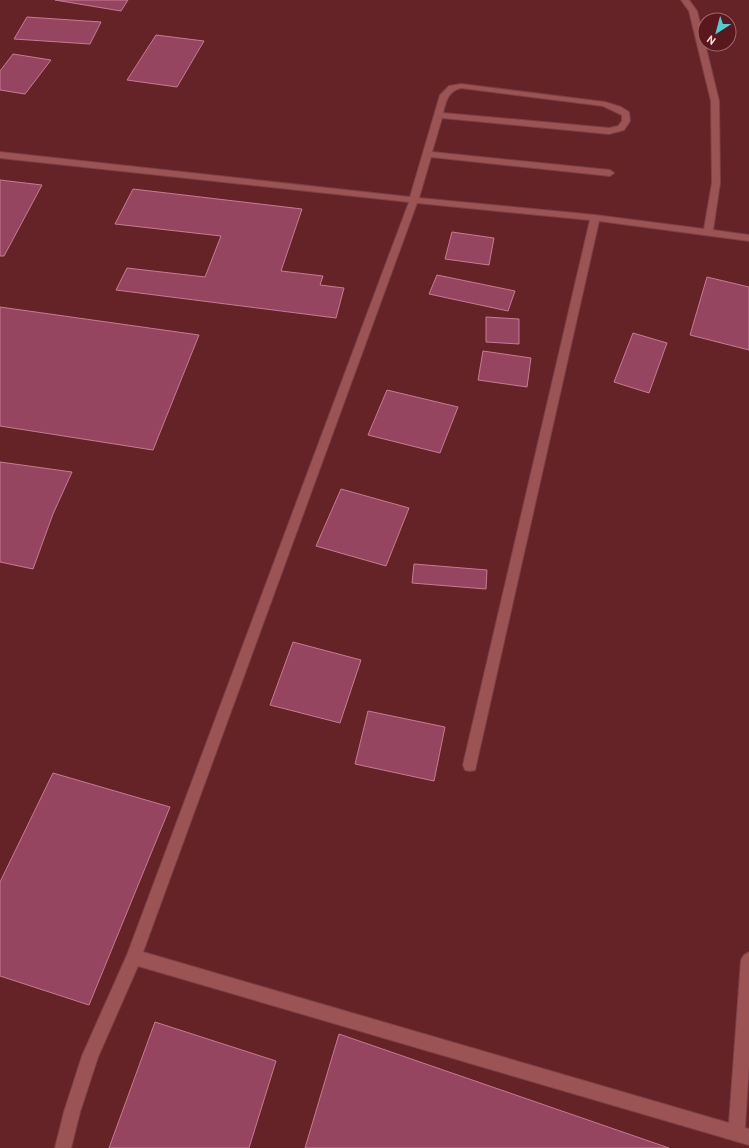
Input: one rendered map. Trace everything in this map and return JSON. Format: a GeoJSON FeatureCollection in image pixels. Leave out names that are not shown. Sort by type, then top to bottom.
{"type":"FeatureCollection","features":[{"type":"Feature","properties":{"kind":"lane"},"geometry":{"type":"LineString","coordinates":[[685,0],[693,10],[714,101],[716,183],[708,232]]}},
{"type":"Feature","properties":{"kind":"lane"},"geometry":{"type":"LineString","coordinates":[[63,1148],[72,1112],[90,1056],[134,956],[414,200],[444,95],[452,88],[461,86],[606,104],[626,114],[626,121],[621,128],[609,131],[439,115]]}},
{"type":"Feature","properties":{"kind":"lane"},"geometry":{"type":"LineString","coordinates":[[427,154],[610,173]]}},
{"type":"Feature","properties":{"kind":"lane"},"geometry":{"type":"LineString","coordinates":[[0,155],[595,218],[749,238]]}},
{"type":"Feature","properties":{"kind":"lane"},"geometry":{"type":"LineString","coordinates":[[470,765],[595,218]]}},
{"type":"Feature","properties":{"kind":"lane"},"geometry":{"type":"LineString","coordinates":[[134,956],[742,1135],[749,960]]}},
{"type":"Feature","properties":{"kind":"building"},"geometry":{"type":"Polygon","coordinates":[[[55,0],[128,0],[121,11],[55,0]]]}},
{"type":"Feature","properties":{"kind":"building"},"geometry":{"type":"Polygon","coordinates":[[[27,17],[101,22],[90,44],[14,39],[27,17]]]}},
{"type":"Feature","properties":{"kind":"building"},"geometry":{"type":"Polygon","coordinates":[[[156,35],[204,41],[177,87],[127,80],[156,35]]]}},
{"type":"Feature","properties":{"kind":"building"},"geometry":{"type":"Polygon","coordinates":[[[13,54],[51,60],[25,94],[0,90],[0,71],[13,54]]]}},
{"type":"Feature","properties":{"kind":"building"},"geometry":{"type":"Polygon","coordinates":[[[0,180],[42,185],[4,256],[0,256],[0,180]]]}},
{"type":"Feature","properties":{"kind":"building"},"geometry":{"type":"Polygon","coordinates":[[[133,189],[302,209],[281,271],[323,276],[320,285],[344,288],[336,318],[116,290],[127,268],[205,277],[221,236],[115,224],[133,189]]]}},
{"type":"Feature","properties":{"kind":"building"},"geometry":{"type":"Polygon","coordinates":[[[452,232],[494,238],[489,265],[445,259],[452,232]]]}},
{"type":"Feature","properties":{"kind":"building"},"geometry":{"type":"Polygon","coordinates":[[[437,275],[515,291],[508,311],[429,294],[437,275]]]}},
{"type":"Feature","properties":{"kind":"building"},"geometry":{"type":"Polygon","coordinates":[[[707,277],[749,287],[749,350],[690,335],[707,277]]]}},
{"type":"Feature","properties":{"kind":"building"},"geometry":{"type":"Polygon","coordinates":[[[0,307],[199,335],[153,450],[0,426],[0,307]]]}},
{"type":"Feature","properties":{"kind":"building"},"geometry":{"type":"Polygon","coordinates":[[[486,317],[519,319],[519,344],[486,342],[486,317]]]}},
{"type":"Feature","properties":{"kind":"building"},"geometry":{"type":"Polygon","coordinates":[[[633,333],[667,343],[649,393],[614,382],[633,333]]]}},
{"type":"Feature","properties":{"kind":"building"},"geometry":{"type":"Polygon","coordinates":[[[483,351],[531,358],[527,387],[478,380],[483,351]]]}},
{"type":"Feature","properties":{"kind":"building"},"geometry":{"type":"Polygon","coordinates":[[[387,390],[458,407],[440,453],[368,435],[387,390]]]}},
{"type":"Feature","properties":{"kind":"building"},"geometry":{"type":"Polygon","coordinates":[[[0,462],[72,472],[53,514],[33,569],[0,562],[0,462]]]}},
{"type":"Feature","properties":{"kind":"building"},"geometry":{"type":"Polygon","coordinates":[[[341,489],[409,508],[386,566],[316,546],[341,489]]]}},
{"type":"Feature","properties":{"kind":"building"},"geometry":{"type":"Polygon","coordinates":[[[414,564],[487,570],[486,589],[412,583],[414,564]]]}},
{"type":"Feature","properties":{"kind":"building"},"geometry":{"type":"Polygon","coordinates":[[[293,642],[361,660],[340,723],[270,705],[293,642]]]}},
{"type":"Feature","properties":{"kind":"building"},"geometry":{"type":"Polygon","coordinates":[[[368,711],[445,727],[434,781],[355,764],[368,711]]]}},
{"type":"Feature","properties":{"kind":"building"},"geometry":{"type":"Polygon","coordinates":[[[53,773],[170,807],[89,1005],[0,976],[0,882],[53,773]]]}},
{"type":"Feature","properties":{"kind":"building"},"geometry":{"type":"Polygon","coordinates":[[[155,1022],[276,1061],[249,1148],[109,1148],[155,1022]]]}},
{"type":"Feature","properties":{"kind":"building"},"geometry":{"type":"Polygon","coordinates":[[[339,1034],[669,1148],[305,1148],[339,1034]]]}}]}
